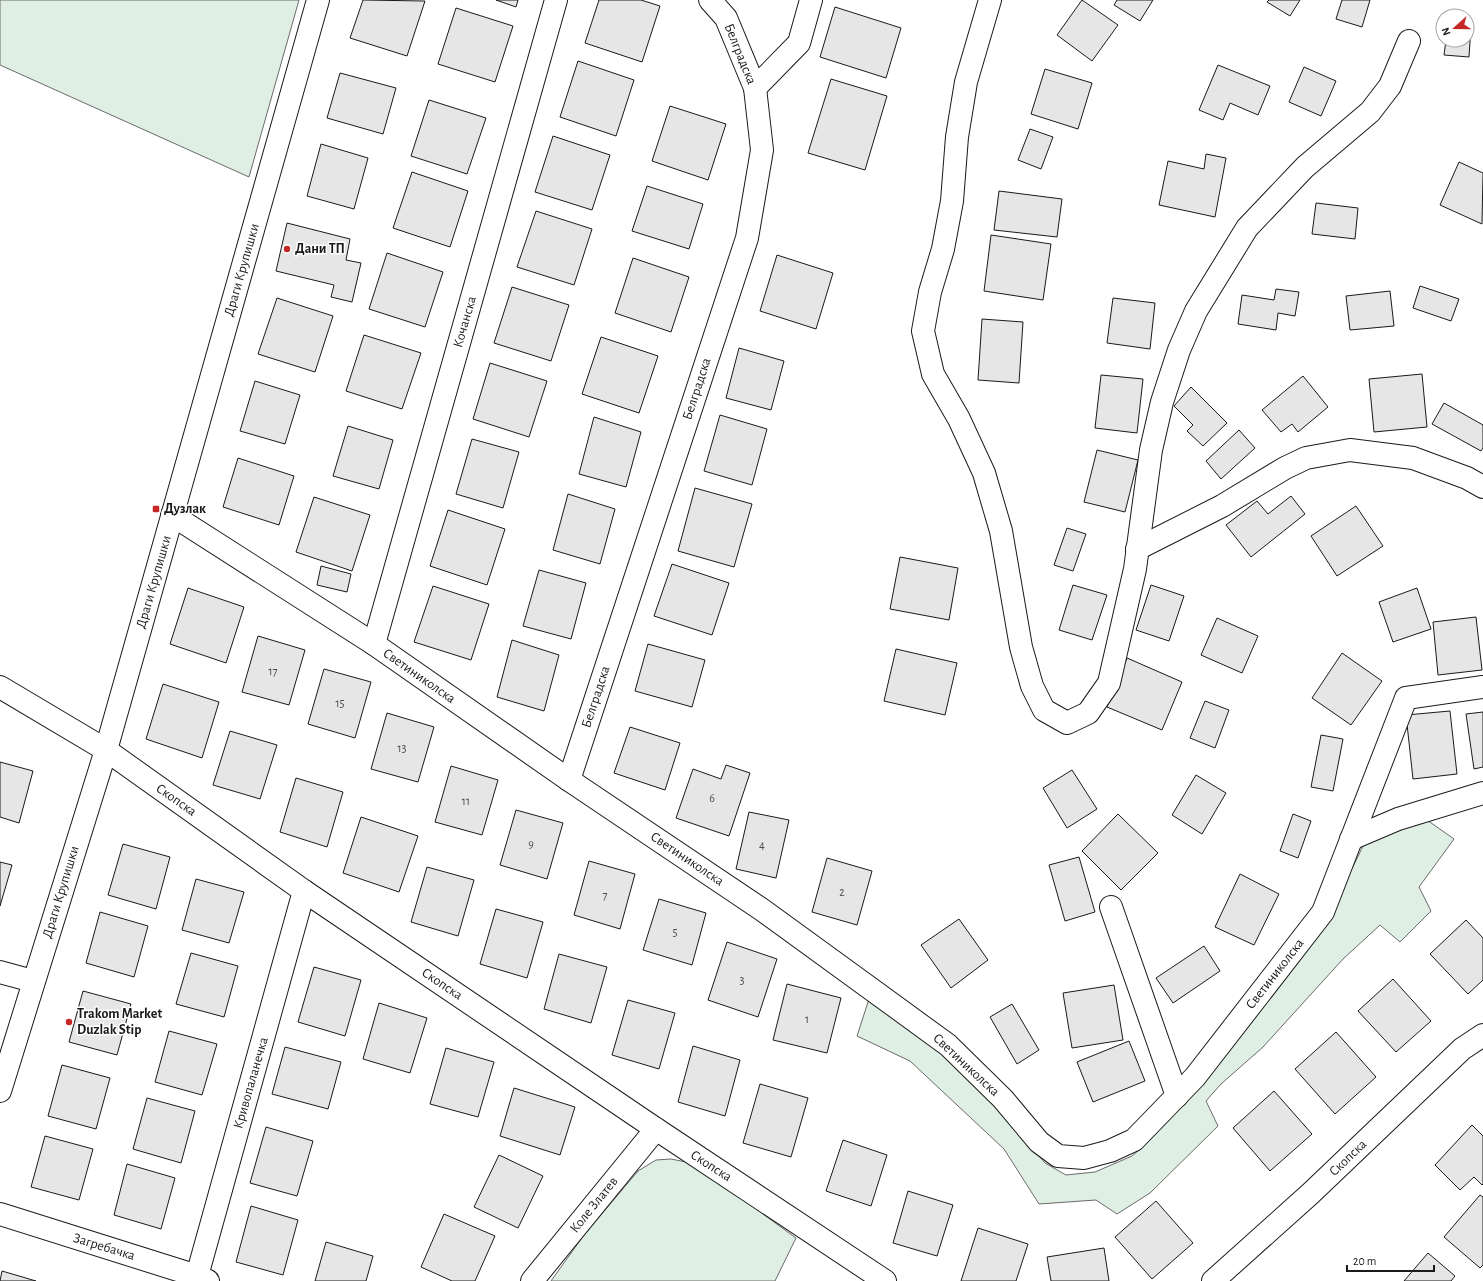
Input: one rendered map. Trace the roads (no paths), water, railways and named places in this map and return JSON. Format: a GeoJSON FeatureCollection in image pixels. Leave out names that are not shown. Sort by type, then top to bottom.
{"type":"FeatureCollection","features":[{"type":"Feature","properties":{"kind":"street","name":"Драги Крупишки"},"geometry":{"type":"LineString","coordinates":[[0,1091],[106,750],[318,0]]}},
{"type":"Feature","properties":{"kind":"street","name":"Кочанска"},"geometry":{"type":"LineString","coordinates":[[374,644],[556,0]]}},
{"type":"Feature","properties":{"kind":"street","name":"Белградска"},"geometry":{"type":"LineString","coordinates":[[570,780],[747,238],[762,150],[755,88],[726,18],[710,0]]}},
{"type":"Feature","properties":{"kind":"street"},"geometry":{"type":"LineString","coordinates":[[755,88],[799,43],[811,0]]}},
{"type":"Feature","properties":{"kind":"street"},"geometry":{"type":"LineString","coordinates":[[990,0],[981,26],[966,82],[957,137],[952,201],[943,249],[930,292],[923,331],[933,374],[959,419],[984,473],[1001,531],[1021,647],[1032,686],[1044,710],[1067,724],[1088,713],[1109,683],[1135,569],[1151,450],[1162,402],[1179,350],[1196,311],[1247,228],[1305,167],[1370,112],[1390,86],[1409,41]]}},
{"type":"Feature","properties":{"kind":"street"},"geometry":{"type":"LineString","coordinates":[[1137,549],[1222,506],[1285,468],[1306,458],[1350,450],[1413,458],[1466,478],[1483,487]]}},
{"type":"Feature","properties":{"kind":"street","name":"Светиниколска"},"geometry":{"type":"LineString","coordinates":[[172,515],[374,644],[761,910],[948,1045],[1003,1099],[1039,1142],[1058,1156],[1084,1158],[1110,1151],[1134,1140],[1195,1077],[1323,912],[1406,698],[1483,687]]}},
{"type":"Feature","properties":{"kind":"street","name":"Скопска"},"geometry":{"type":"LineString","coordinates":[[0,687],[106,750],[304,891],[656,1129],[885,1281]]}},
{"type":"Feature","properties":{"kind":"street"},"geometry":{"type":"LineString","coordinates":[[1351,839],[1398,819],[1483,793]]}},
{"type":"Feature","properties":{"kind":"street","name":"Кривопаланечка"},"geometry":{"type":"LineString","coordinates":[[202,1278],[304,891]]}},
{"type":"Feature","properties":{"kind":"street"},"geometry":{"type":"LineString","coordinates":[[1111,907],[1177,1096]]}},
{"type":"Feature","properties":{"kind":"street"},"geometry":{"type":"LineString","coordinates":[[0,972],[34,981]]}},
{"type":"Feature","properties":{"kind":"street","name":"Скопска"},"geometry":{"type":"LineString","coordinates":[[1213,1281],[1310,1194],[1462,1049],[1483,1035]]}},
{"type":"Feature","properties":{"kind":"street","name":"Коле Златев"},"geometry":{"type":"LineString","coordinates":[[532,1281],[656,1129]]}},
{"type":"Feature","properties":{"kind":"street","name":"Загребачка"},"geometry":{"type":"LineString","coordinates":[[0,1214],[202,1278]]}},
{"type":"Feature","properties":{"kind":"place","name":"Дани ТП"},"geometry":{"type":"Point","coordinates":[287,249]}},
{"type":"Feature","properties":{"kind":"place","name":"Дузлак"},"geometry":{"type":"Point","coordinates":[156,509]}},
{"type":"Feature","properties":{"kind":"place","name":"Trakom Market Duzlak Stip"},"geometry":{"type":"Point","coordinates":[69,1022]}}]}
